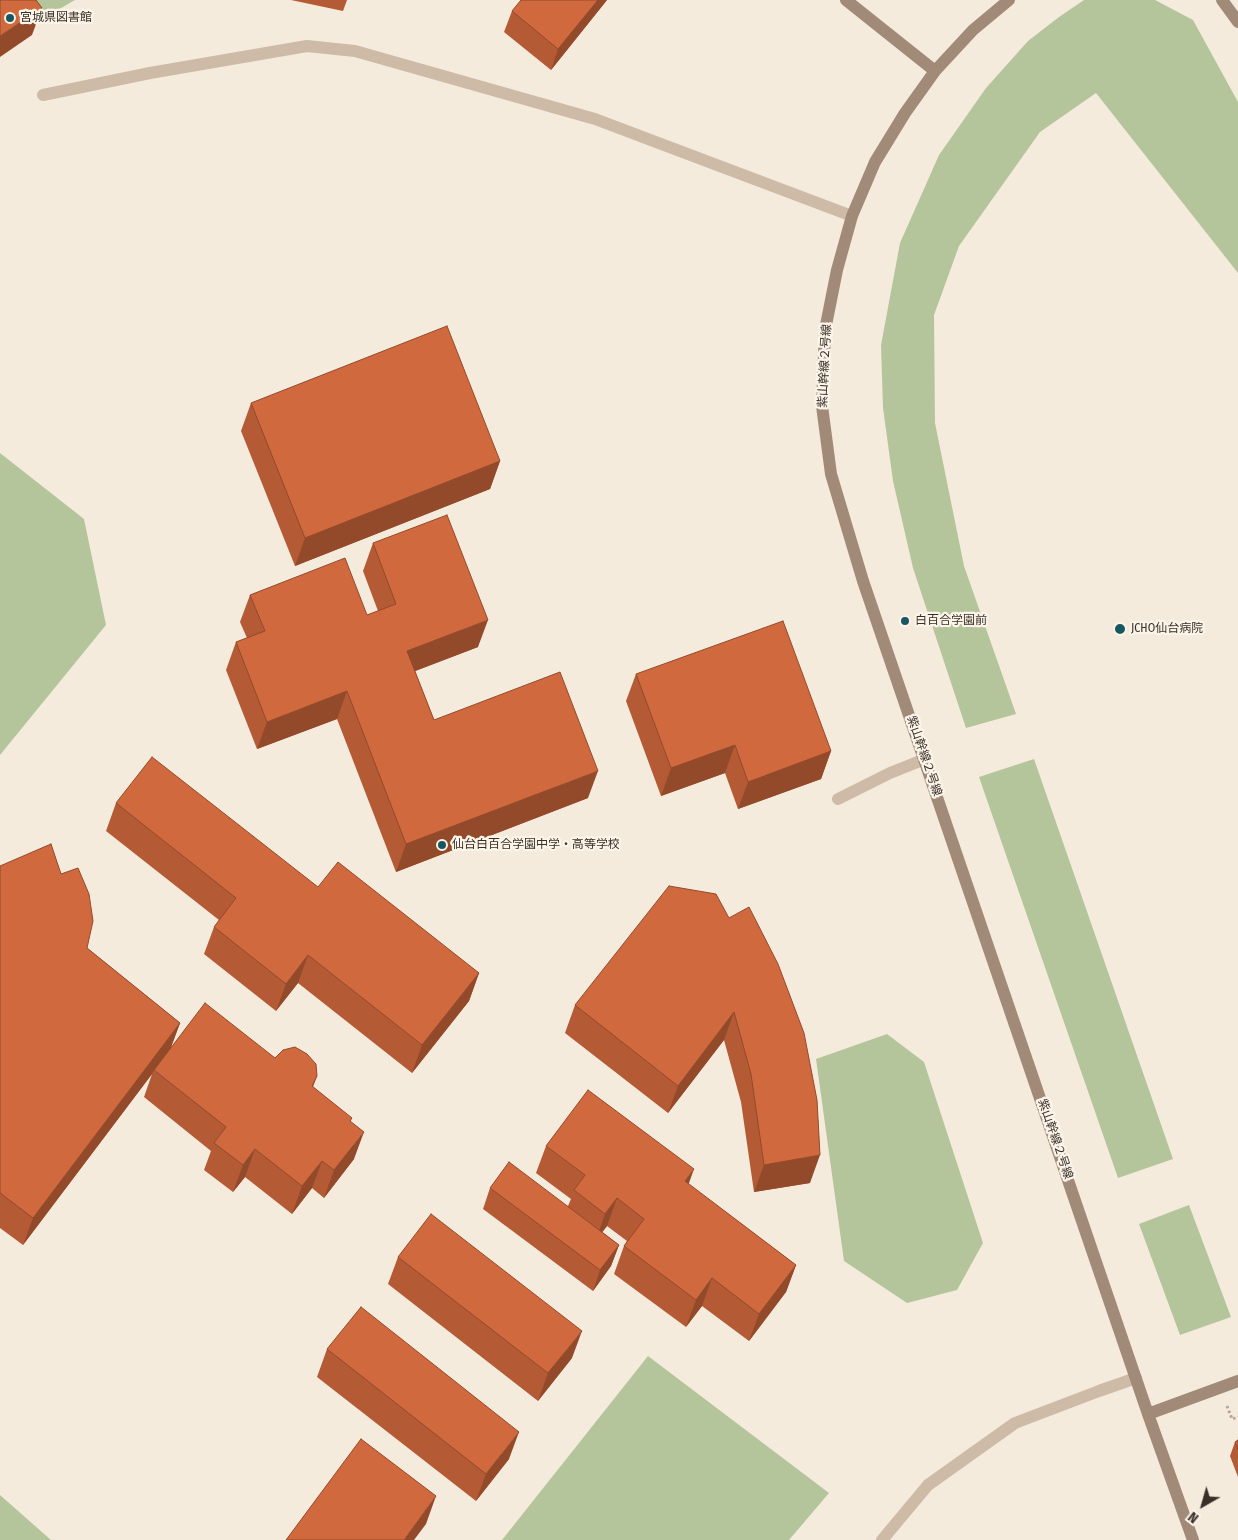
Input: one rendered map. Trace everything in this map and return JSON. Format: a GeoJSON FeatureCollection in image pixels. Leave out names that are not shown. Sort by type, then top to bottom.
{"type":"FeatureCollection","features":[{"type":"Feature","properties":{"kind":"street"},"geometry":{"type":"LineString","coordinates":[[846,0],[935,71]]}},
{"type":"Feature","properties":{"kind":"street","name":"紫山幹線２号線"},"geometry":{"type":"LineString","coordinates":[[1009,0],[973,30],[935,71],[905,113],[874,162],[852,216],[837,270],[826,330],[822,406],[830,474],[863,581],[1148,1414],[1193,1540]]}},
{"type":"Feature","properties":{"kind":"street"},"geometry":{"type":"LineString","coordinates":[[1222,0],[1238,22]]}},
{"type":"Feature","properties":{"kind":"street"},"geometry":{"type":"LineString","coordinates":[[44,95],[150,73],[307,46],[355,51],[594,119],[852,216]]}},
{"type":"Feature","properties":{"kind":"street"},"geometry":{"type":"LineString","coordinates":[[838,799],[890,773],[925,759]]}},
{"type":"Feature","properties":{"kind":"street"},"geometry":{"type":"LineString","coordinates":[[882,1540],[928,1485],[1015,1423],[1099,1390],[1136,1378]]}},
{"type":"Feature","properties":{"kind":"street"},"geometry":{"type":"LineString","coordinates":[[1148,1414],[1238,1381]]}},
{"type":"Feature","properties":{"kind":"path"},"geometry":{"type":"LineString","coordinates":[[1227,1406],[1232,1419],[1238,1417]]}},
{"type":"Feature","properties":{"kind":"green space"},"geometry":{"type":"Polygon","coordinates":[[[32,0],[75,0],[44,18],[32,0]]]}},
{"type":"Feature","properties":{"kind":"green space"},"geometry":{"type":"Polygon","coordinates":[[[1084,0],[1155,0],[1193,20],[1238,102],[1238,273],[1096,93],[1040,132],[959,246],[934,315],[935,423],[964,566],[1016,714],[966,728],[913,568],[893,481],[883,408],[881,345],[900,243],[939,155],[986,88],[1028,41],[1084,0]]]}},
{"type":"Feature","properties":{"kind":"green space"},"geometry":{"type":"Polygon","coordinates":[[[0,453],[84,519],[106,625],[0,755],[0,453]]]}},
{"type":"Feature","properties":{"kind":"green space"},"geometry":{"type":"Polygon","coordinates":[[[1034,759],[1173,1159],[1118,1178],[979,777],[1034,759]]]}},
{"type":"Feature","properties":{"kind":"green space"},"geometry":{"type":"Polygon","coordinates":[[[887,1034],[924,1062],[983,1243],[957,1290],[907,1303],[844,1261],[816,1059],[887,1034]]]}},
{"type":"Feature","properties":{"kind":"green space"},"geometry":{"type":"Polygon","coordinates":[[[1189,1205],[1231,1317],[1180,1335],[1139,1224],[1189,1205]]]}},
{"type":"Feature","properties":{"kind":"green space"},"geometry":{"type":"Polygon","coordinates":[[[648,1356],[829,1493],[789,1540],[502,1540],[648,1356]]]}},
{"type":"Feature","properties":{"kind":"green space"},"geometry":{"type":"Polygon","coordinates":[[[0,1495],[51,1540],[0,1540],[0,1495]]]}},
{"type":"Feature","properties":{"kind":"building"},"geometry":{"type":"Polygon","coordinates":[[[0,0],[36,0],[42,8],[0,36],[0,0]]]}},
{"type":"Feature","properties":{"kind":"building"},"geometry":{"type":"Polygon","coordinates":[[[521,0],[598,0],[558,49],[512,11],[521,0]]]}},
{"type":"Feature","properties":{"kind":"building"},"geometry":{"type":"Polygon","coordinates":[[[447,326],[500,461],[305,538],[251,403],[447,326]]]}},
{"type":"Feature","properties":{"kind":"building"},"geometry":{"type":"Polygon","coordinates":[[[447,515],[488,620],[407,651],[434,720],[560,672],[598,771],[406,844],[347,691],[267,722],[236,642],[265,631],[250,595],[345,558],[367,615],[396,604],[373,543],[447,515]]]}},
{"type":"Feature","properties":{"kind":"building"},"geometry":{"type":"Polygon","coordinates":[[[783,621],[831,751],[748,782],[735,745],[671,768],[636,674],[783,621]]]}},
{"type":"Feature","properties":{"kind":"building"},"geometry":{"type":"Polygon","coordinates":[[[152,757],[318,887],[338,862],[479,973],[422,1045],[308,955],[286,984],[214,927],[236,898],[116,803],[152,757]]]}},
{"type":"Feature","properties":{"kind":"building"},"geometry":{"type":"Polygon","coordinates":[[[51,844],[61,874],[78,868],[89,894],[93,921],[87,948],[180,1023],[33,1218],[0,1193],[0,866],[51,844]]]}},
{"type":"Feature","properties":{"kind":"building"},"geometry":{"type":"Polygon","coordinates":[[[669,886],[716,894],[729,918],[749,907],[778,964],[804,1033],[817,1100],[820,1155],[764,1165],[751,1074],[734,1012],[678,1086],[575,1005],[669,886]]]}},
{"type":"Feature","properties":{"kind":"building"},"geometry":{"type":"Polygon","coordinates":[[[205,1003],[275,1058],[283,1050],[295,1047],[307,1054],[316,1064],[317,1076],[312,1086],[352,1118],[350,1121],[364,1132],[334,1170],[322,1161],[302,1186],[255,1149],[243,1165],[214,1143],[226,1127],[154,1070],[205,1003]]]}},
{"type":"Feature","properties":{"kind":"building"},"geometry":{"type":"Polygon","coordinates":[[[588,1090],[694,1169],[685,1181],[796,1265],[759,1314],[712,1278],[696,1300],[624,1246],[644,1219],[617,1198],[605,1214],[574,1190],[585,1175],[546,1146],[588,1090]]]}},
{"type":"Feature","properties":{"kind":"building"},"geometry":{"type":"Polygon","coordinates":[[[509,1162],[619,1245],[600,1270],[490,1188],[509,1162]]]}},
{"type":"Feature","properties":{"kind":"building"},"geometry":{"type":"Polygon","coordinates":[[[431,1214],[582,1331],[548,1373],[398,1257],[431,1214]]]}},
{"type":"Feature","properties":{"kind":"building"},"geometry":{"type":"Polygon","coordinates":[[[361,1307],[519,1432],[486,1474],[327,1349],[361,1307]]]}},
{"type":"Feature","properties":{"kind":"building"},"geometry":{"type":"Polygon","coordinates":[[[361,1439],[436,1496],[404,1540],[286,1540],[361,1439]]]}},
{"type":"Feature","properties":{"kind":"place","name":"宮城県図書館"},"geometry":{"type":"Point","coordinates":[10,18]}},
{"type":"Feature","properties":{"kind":"place","name":"白百合学園前"},"geometry":{"type":"Point","coordinates":[905,621]}},
{"type":"Feature","properties":{"kind":"place","name":"JCHO仙台病院"},"geometry":{"type":"Point","coordinates":[1120,629]}},
{"type":"Feature","properties":{"kind":"place","name":"仙台白百合学園中学・高等学校"},"geometry":{"type":"Point","coordinates":[442,845]}}]}
